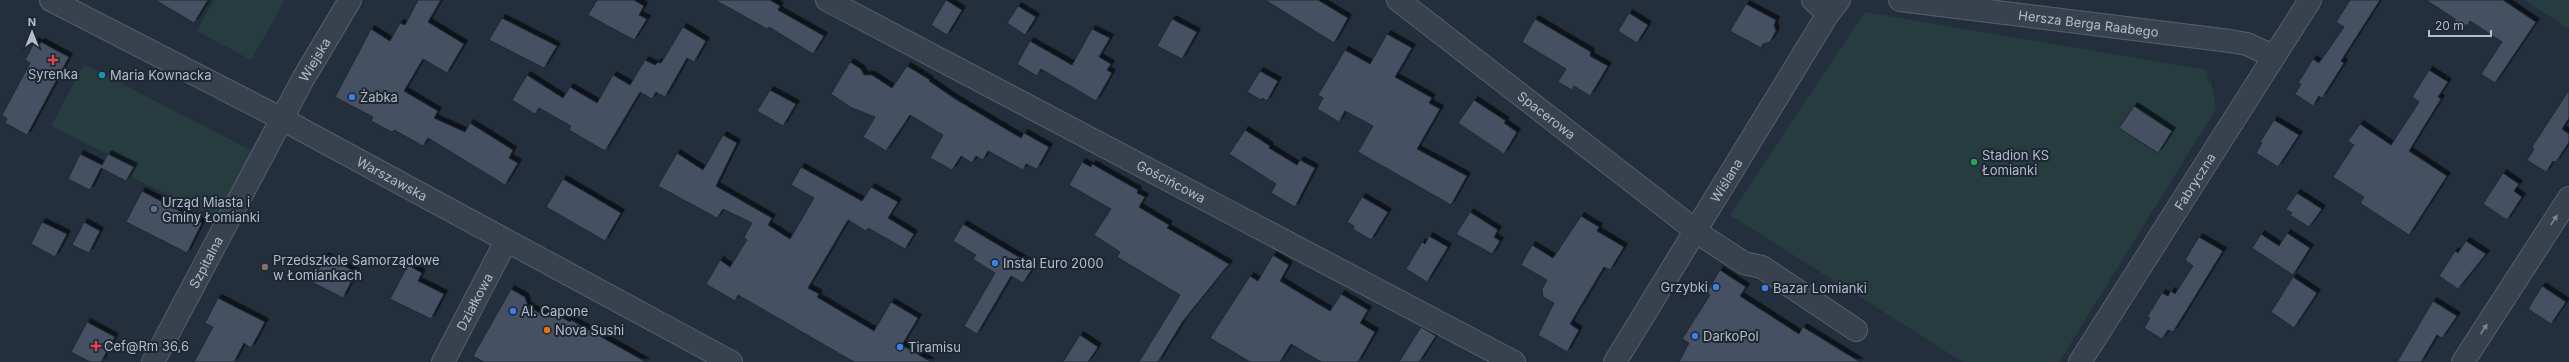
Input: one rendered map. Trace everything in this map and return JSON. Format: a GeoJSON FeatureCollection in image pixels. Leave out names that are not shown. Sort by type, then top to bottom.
{"type":"FeatureCollection","features":[{"type":"Feature","properties":{"kind":"street","name":"Warszawska"},"geometry":{"type":"LineString","coordinates":[[51,0],[282,119],[731,362]]}},
{"type":"Feature","properties":{"kind":"street","name":"Wiejska"},"geometry":{"type":"LineString","coordinates":[[282,119],[350,0]]}},
{"type":"Feature","properties":{"kind":"street","name":"Gościńcowa"},"geometry":{"type":"LineString","coordinates":[[827,0],[1514,362]]}},
{"type":"Feature","properties":{"kind":"street","name":"Spacerowa"},"geometry":{"type":"LineString","coordinates":[[1398,0],[1697,229],[1704,237],[1744,263],[1762,268],[1856,330]]}},
{"type":"Feature","properties":{"kind":"street","name":"Hersza Berga Raabego"},"geometry":{"type":"LineString","coordinates":[[1900,0],[2230,41],[2247,44],[2273,56]]}},
{"type":"Feature","properties":{"kind":"street","name":"Fabryczna"},"geometry":{"type":"LineString","coordinates":[[2080,362],[2310,0]]}},
{"type":"Feature","properties":{"kind":"street","name":"Wiślana"},"geometry":{"type":"LineString","coordinates":[[1615,362],[1697,229],[1827,5]]}},
{"type":"Feature","properties":{"kind":"street","name":"Szpitalna"},"geometry":{"type":"LineString","coordinates":[[153,362],[282,119]]}},
{"type":"Feature","properties":{"kind":"street"},"geometry":{"type":"LineString","coordinates":[[2463,362],[2569,198]]}},
{"type":"Feature","properties":{"kind":"street","name":"Działkowa"},"geometry":{"type":"LineString","coordinates":[[442,362],[506,241]]}},
{"type":"Feature","properties":{"kind":"green space"},"geometry":{"type":"Polygon","coordinates":[[[214,0],[285,0],[251,60],[197,31],[214,0]]]}},
{"type":"Feature","properties":{"kind":"green space"},"geometry":{"type":"Polygon","coordinates":[[[2524,0],[2569,0],[2569,29],[2524,0]]]}},
{"type":"Feature","properties":{"kind":"green space","name":"Stadion KS Łomianki"},"geometry":{"type":"Polygon","coordinates":[[[1865,12],[2207,70],[2208,81],[2211,81],[2216,109],[2059,362],[1963,362],[1730,215],[1865,12]]]}},
{"type":"Feature","properties":{"kind":"green space"},"geometry":{"type":"Polygon","coordinates":[[[84,64],[254,152],[220,219],[129,176],[133,167],[51,126],[84,64]]]}},
{"type":"Feature","properties":{"kind":"building"},"geometry":{"type":"Polygon","coordinates":[[[155,0],[208,0],[194,23],[155,0]]]}},
{"type":"Feature","properties":{"kind":"building"},"geometry":{"type":"Polygon","coordinates":[[[418,0],[441,0],[428,22],[464,44],[447,73],[423,59],[404,91],[438,111],[434,118],[465,132],[470,123],[513,150],[509,158],[518,163],[505,185],[428,138],[423,146],[394,130],[392,132],[371,121],[373,117],[335,97],[371,29],[390,41],[400,23],[405,25],[418,0]]]}},
{"type":"Feature","properties":{"kind":"building"},"geometry":{"type":"Polygon","coordinates":[[[597,0],[634,0],[644,6],[639,15],[647,19],[634,40],[588,15],[597,0]]]}},
{"type":"Feature","properties":{"kind":"building"},"geometry":{"type":"Polygon","coordinates":[[[715,0],[770,0],[780,6],[778,10],[824,36],[813,54],[769,27],[767,29],[715,0]]]}},
{"type":"Feature","properties":{"kind":"building"},"geometry":{"type":"Polygon","coordinates":[[[946,0],[962,10],[947,35],[931,25],[946,0]]]}},
{"type":"Feature","properties":{"kind":"building"},"geometry":{"type":"Polygon","coordinates":[[[1265,0],[1318,0],[1348,18],[1334,43],[1265,0]]]}},
{"type":"Feature","properties":{"kind":"building"},"geometry":{"type":"Polygon","coordinates":[[[2350,0],[2380,0],[2341,61],[2344,63],[2322,98],[2319,96],[2313,106],[2295,94],[2301,84],[2298,83],[2313,59],[2319,63],[2344,27],[2336,22],[2350,0]]]}},
{"type":"Feature","properties":{"kind":"building"},"geometry":{"type":"Polygon","coordinates":[[[2426,0],[2503,0],[2536,22],[2495,83],[2481,74],[2502,42],[2470,21],[2468,25],[2455,25],[2455,19],[2426,0]]]}},
{"type":"Feature","properties":{"kind":"building"},"geometry":{"type":"Polygon","coordinates":[[[1746,4],[1776,20],[1774,25],[1776,31],[1770,42],[1763,44],[1761,48],[1730,31],[1746,4]]]}},
{"type":"Feature","properties":{"kind":"building"},"geometry":{"type":"Polygon","coordinates":[[[1018,6],[1036,17],[1025,35],[1007,23],[1018,6]]]}},
{"type":"Feature","properties":{"kind":"building"},"geometry":{"type":"Polygon","coordinates":[[[1629,13],[1648,25],[1637,43],[1618,31],[1629,13]]]}},
{"type":"Feature","properties":{"kind":"building"},"geometry":{"type":"Polygon","coordinates":[[[502,18],[557,46],[544,68],[489,40],[502,18]]]}},
{"type":"Feature","properties":{"kind":"building"},"geometry":{"type":"Polygon","coordinates":[[[1172,19],[1197,32],[1182,59],[1157,46],[1172,19]]]}},
{"type":"Feature","properties":{"kind":"building"},"geometry":{"type":"Polygon","coordinates":[[[1535,19],[1591,52],[1590,56],[1608,66],[1590,96],[1574,86],[1572,90],[1558,82],[1566,69],[1522,42],[1535,19]]]}},
{"type":"Feature","properties":{"kind":"building"},"geometry":{"type":"Polygon","coordinates":[[[683,27],[706,41],[694,62],[687,58],[665,97],[656,92],[652,99],[640,92],[605,151],[569,130],[571,126],[539,108],[535,114],[512,100],[527,75],[563,98],[570,87],[597,103],[613,75],[630,85],[645,60],[655,65],[658,62],[661,63],[683,27]]]}},
{"type":"Feature","properties":{"kind":"building"},"geometry":{"type":"Polygon","coordinates":[[[1092,29],[1110,38],[1099,57],[1111,64],[1107,70],[1112,73],[1096,101],[1041,69],[1037,76],[1017,64],[1030,41],[1072,65],[1092,29]]]}},
{"type":"Feature","properties":{"kind":"building"},"geometry":{"type":"Polygon","coordinates":[[[1387,34],[1412,48],[1395,77],[1432,98],[1429,103],[1440,109],[1417,149],[1467,176],[1451,205],[1358,152],[1373,126],[1345,111],[1339,122],[1317,109],[1323,98],[1318,95],[1345,50],[1370,64],[1387,34]]]}},
{"type":"Feature","properties":{"kind":"building"},"geometry":{"type":"Polygon","coordinates":[[[35,41],[40,44],[41,42],[69,57],[27,135],[5,123],[7,119],[2,115],[30,63],[25,60],[35,41]]]}},
{"type":"Feature","properties":{"kind":"building"},"geometry":{"type":"Polygon","coordinates":[[[850,62],[861,69],[864,75],[872,75],[892,88],[907,66],[930,80],[929,81],[957,100],[1021,138],[1024,133],[1049,147],[1037,169],[1026,164],[1023,170],[988,151],[983,160],[976,156],[972,163],[961,156],[952,170],[930,158],[943,135],[910,115],[886,151],[863,137],[875,117],[850,107],[831,94],[850,62]]]}},
{"type":"Feature","properties":{"kind":"building"},"geometry":{"type":"Polygon","coordinates":[[[2429,70],[2448,82],[2438,97],[2441,99],[2409,151],[2447,176],[2409,235],[2360,203],[2364,197],[2333,177],[2354,145],[2348,141],[2360,124],[2391,145],[2419,102],[2412,97],[2429,70]]]}},
{"type":"Feature","properties":{"kind":"building"},"geometry":{"type":"Polygon","coordinates":[[[1260,71],[1278,81],[1267,101],[1262,98],[1261,100],[1247,92],[1260,71]]]}},
{"type":"Feature","properties":{"kind":"building"},"geometry":{"type":"Polygon","coordinates":[[[770,90],[796,104],[783,126],[757,111],[770,90]]]}},
{"type":"Feature","properties":{"kind":"building"},"geometry":{"type":"Polygon","coordinates":[[[2569,90],[2569,118],[2562,129],[2569,134],[2569,142],[2556,162],[2553,161],[2546,172],[2527,160],[2534,149],[2532,147],[2569,90]]]}},
{"type":"Feature","properties":{"kind":"building"},"geometry":{"type":"Polygon","coordinates":[[[1474,100],[1506,121],[1504,123],[1517,132],[1504,154],[1458,123],[1474,100]]]}},
{"type":"Feature","properties":{"kind":"building"},"geometry":{"type":"Polygon","coordinates":[[[2134,106],[2172,131],[2158,153],[2119,128],[2134,106]]]}},
{"type":"Feature","properties":{"kind":"building"},"geometry":{"type":"Polygon","coordinates":[[[2274,120],[2299,135],[2278,167],[2256,153],[2262,143],[2260,142],[2274,120]]]}},
{"type":"Feature","properties":{"kind":"building"},"geometry":{"type":"Polygon","coordinates":[[[1245,130],[1270,146],[1269,148],[1297,165],[1300,160],[1315,168],[1295,207],[1271,193],[1276,184],[1229,154],[1245,130]]]}},
{"type":"Feature","properties":{"kind":"building"},"geometry":{"type":"Polygon","coordinates":[[[723,135],[737,143],[716,186],[772,218],[768,225],[790,239],[814,198],[791,185],[801,167],[862,201],[871,187],[898,202],[888,218],[914,234],[905,249],[868,228],[866,231],[848,220],[808,288],[819,294],[817,297],[874,331],[891,302],[918,318],[902,345],[931,362],[854,362],[738,295],[735,301],[706,284],[720,260],[730,267],[747,240],[744,237],[752,223],[723,209],[717,218],[658,186],[677,153],[703,170],[723,135]]]}},
{"type":"Feature","properties":{"kind":"building"},"geometry":{"type":"Polygon","coordinates":[[[80,154],[102,165],[108,154],[134,167],[126,181],[101,168],[90,190],[68,179],[80,154]]]}},
{"type":"Feature","properties":{"kind":"building"},"geometry":{"type":"Polygon","coordinates":[[[1082,162],[1091,167],[1092,164],[1138,190],[1137,193],[1145,197],[1139,207],[1169,225],[1167,228],[1229,264],[1183,321],[1158,362],[1139,362],[1180,295],[1117,257],[1120,252],[1094,235],[1111,209],[1069,185],[1082,162]]]}},
{"type":"Feature","properties":{"kind":"building"},"geometry":{"type":"Polygon","coordinates":[[[2503,173],[2519,184],[2514,191],[2522,197],[2507,220],[2483,204],[2503,173]]]}},
{"type":"Feature","properties":{"kind":"building"},"geometry":{"type":"Polygon","coordinates":[[[563,179],[621,213],[605,241],[546,207],[563,179]]]}},
{"type":"Feature","properties":{"kind":"building","name":"Urząd Miasta i Gminy Łomianki"},"geometry":{"type":"Polygon","coordinates":[[[142,191],[202,223],[187,253],[126,222],[142,191]]]}},
{"type":"Feature","properties":{"kind":"building"},"geometry":{"type":"Polygon","coordinates":[[[2297,193],[2322,209],[2309,227],[2290,215],[2292,213],[2286,209],[2297,193]]]}},
{"type":"Feature","properties":{"kind":"building"},"geometry":{"type":"Polygon","coordinates":[[[1362,197],[1388,212],[1371,240],[1353,229],[1354,226],[1347,222],[1362,197]]]}},
{"type":"Feature","properties":{"kind":"building"},"geometry":{"type":"Polygon","coordinates":[[[1470,212],[1498,230],[1494,237],[1500,241],[1492,254],[1456,234],[1470,212]]]}},
{"type":"Feature","properties":{"kind":"building"},"geometry":{"type":"Polygon","coordinates":[[[1581,216],[1599,227],[1597,231],[1624,247],[1610,270],[1604,267],[1570,324],[1579,330],[1567,352],[1538,335],[1554,303],[1543,297],[1542,289],[1547,280],[1521,265],[1532,245],[1553,258],[1581,216]]]}},
{"type":"Feature","properties":{"kind":"building"},"geometry":{"type":"Polygon","coordinates":[[[42,222],[67,234],[55,257],[31,244],[42,222]]]}},
{"type":"Feature","properties":{"kind":"building"},"geometry":{"type":"Polygon","coordinates":[[[84,222],[100,231],[89,253],[72,245],[84,222]]]}},
{"type":"Feature","properties":{"kind":"building"},"geometry":{"type":"Polygon","coordinates":[[[963,224],[1034,266],[1023,283],[1011,276],[977,334],[964,326],[995,273],[973,259],[976,255],[953,241],[963,224]]]}},
{"type":"Feature","properties":{"kind":"building"},"geometry":{"type":"Polygon","coordinates":[[[2287,233],[2310,248],[2293,275],[2252,248],[2261,234],[2279,246],[2287,233]]]}},
{"type":"Feature","properties":{"kind":"building"},"geometry":{"type":"Polygon","coordinates":[[[1429,236],[1448,247],[1427,282],[1406,269],[1422,242],[1425,244],[1429,236]]]}},
{"type":"Feature","properties":{"kind":"building"},"geometry":{"type":"Polygon","coordinates":[[[2199,237],[2223,251],[2173,332],[2168,330],[2162,339],[2144,328],[2150,318],[2147,317],[2162,293],[2168,296],[2171,291],[2175,294],[2193,266],[2185,260],[2199,237]]]}},
{"type":"Feature","properties":{"kind":"building"},"geometry":{"type":"Polygon","coordinates":[[[2466,241],[2486,254],[2458,289],[2439,276],[2455,251],[2458,253],[2466,241]]]}},
{"type":"Feature","properties":{"kind":"building"},"geometry":{"type":"Polygon","coordinates":[[[1273,255],[1289,265],[1280,281],[1330,311],[1341,294],[1368,310],[1360,323],[1375,332],[1358,362],[1321,362],[1291,344],[1280,362],[1250,362],[1210,338],[1250,276],[1258,281],[1273,255]]]}},
{"type":"Feature","properties":{"kind":"building"},"geometry":{"type":"Polygon","coordinates":[[[325,256],[356,272],[343,298],[312,282],[325,256]]]}},
{"type":"Feature","properties":{"kind":"building"},"geometry":{"type":"Polygon","coordinates":[[[408,265],[422,273],[418,281],[444,294],[431,319],[390,299],[408,265]]]}},
{"type":"Feature","properties":{"kind":"building"},"geometry":{"type":"Polygon","coordinates":[[[1720,270],[1746,287],[1740,296],[1799,334],[1803,327],[1860,362],[1679,362],[1689,343],[1682,339],[1710,295],[1706,293],[1720,270]]]}},
{"type":"Feature","properties":{"kind":"building"},"geometry":{"type":"Polygon","coordinates":[[[2293,277],[2317,293],[2294,328],[2271,312],[2293,277]]]}},
{"type":"Feature","properties":{"kind":"building"},"geometry":{"type":"Polygon","coordinates":[[[2542,286],[2566,302],[2551,324],[2528,309],[2542,286]]]}},
{"type":"Feature","properties":{"kind":"building"},"geometry":{"type":"Polygon","coordinates":[[[511,289],[525,297],[528,306],[546,317],[556,314],[570,322],[571,320],[646,362],[484,362],[473,356],[511,289]]]}},
{"type":"Feature","properties":{"kind":"building"},"geometry":{"type":"Polygon","coordinates":[[[218,298],[265,322],[251,348],[244,343],[234,362],[194,362],[213,327],[205,323],[218,298]]]}},
{"type":"Feature","properties":{"kind":"building"},"geometry":{"type":"Polygon","coordinates":[[[2433,301],[2457,316],[2442,338],[2437,335],[2421,362],[2397,362],[2433,301]]]}},
{"type":"Feature","properties":{"kind":"building"},"geometry":{"type":"Polygon","coordinates":[[[87,322],[115,337],[101,362],[90,362],[71,352],[87,322]]]}},
{"type":"Feature","properties":{"kind":"building"},"geometry":{"type":"Polygon","coordinates":[[[1421,327],[1436,336],[1419,362],[1399,362],[1421,327]]]}},
{"type":"Feature","properties":{"kind":"building"},"geometry":{"type":"Polygon","coordinates":[[[1080,335],[1098,347],[1088,362],[1063,362],[1080,335]]]}},
{"type":"Feature","properties":{"kind":"place","name":"Syrenka"},"geometry":{"type":"Point","coordinates":[53,60]}},
{"type":"Feature","properties":{"kind":"place","name":"Maria Kownacka"},"geometry":{"type":"Point","coordinates":[102,75]}},
{"type":"Feature","properties":{"kind":"place","name":"Żabka"},"geometry":{"type":"Point","coordinates":[352,97]}},
{"type":"Feature","properties":{"kind":"place","name":"Stadion KS Łomianki"},"geometry":{"type":"Point","coordinates":[1974,162]}},
{"type":"Feature","properties":{"kind":"place","name":"Urząd Miasta i Gminy Łomianki"},"geometry":{"type":"Point","coordinates":[154,209]}},
{"type":"Feature","properties":{"kind":"place","name":"Instal Euro 2000"},"geometry":{"type":"Point","coordinates":[995,263]}},
{"type":"Feature","properties":{"kind":"place","name":"Przedszkole Samorządowe w Łomiankach"},"geometry":{"type":"Point","coordinates":[265,267]}},
{"type":"Feature","properties":{"kind":"place","name":"Grzybki"},"geometry":{"type":"Point","coordinates":[1716,287]}},
{"type":"Feature","properties":{"kind":"place","name":"Bazar Lomianki"},"geometry":{"type":"Point","coordinates":[1765,288]}},
{"type":"Feature","properties":{"kind":"place","name":"Al. Capone"},"geometry":{"type":"Point","coordinates":[513,311]}},
{"type":"Feature","properties":{"kind":"place","name":"Nova Sushi"},"geometry":{"type":"Point","coordinates":[547,330]}},
{"type":"Feature","properties":{"kind":"place","name":"DarkoPol"},"geometry":{"type":"Point","coordinates":[1695,336]}},
{"type":"Feature","properties":{"kind":"place","name":"Cef@Rm 36,6"},"geometry":{"type":"Point","coordinates":[96,346]}},
{"type":"Feature","properties":{"kind":"place","name":"Tiramisu"},"geometry":{"type":"Point","coordinates":[900,347]}}]}
